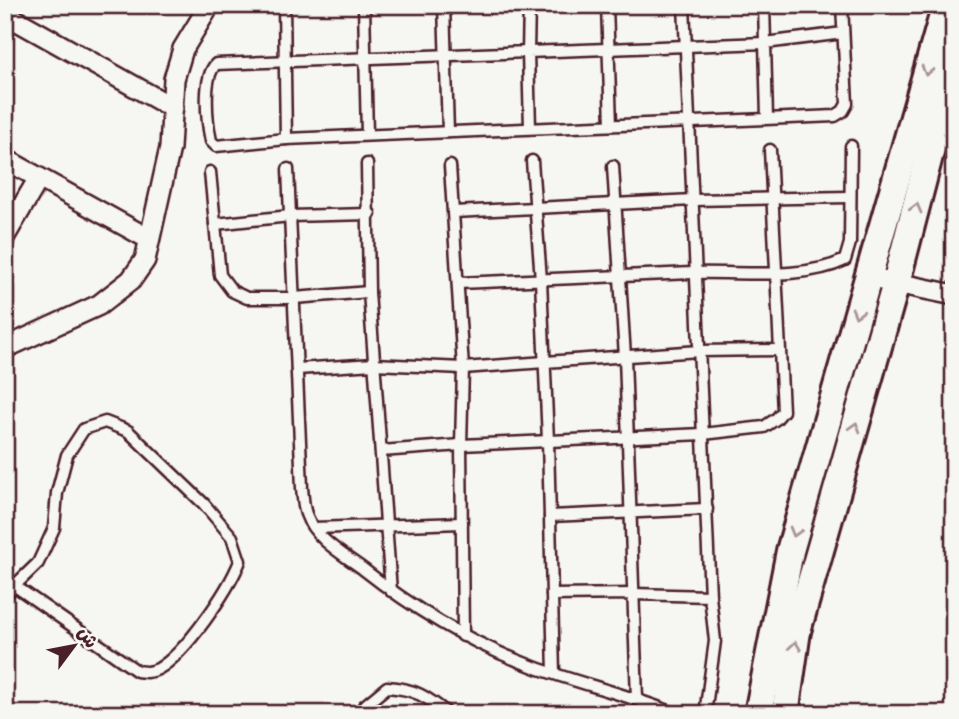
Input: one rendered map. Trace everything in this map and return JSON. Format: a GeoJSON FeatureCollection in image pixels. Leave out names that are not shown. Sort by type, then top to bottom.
{"type":"FeatureCollection","features":[{"type":"Feature","properties":{"kind":"main road"},"geometry":{"type":"LineString","coordinates":[[758,714],[790,551],[942,6]]}},
{"type":"Feature","properties":{"kind":"main road"},"geometry":{"type":"LineString","coordinates":[[785,714],[797,631],[896,283],[954,61]]}},
{"type":"Feature","properties":{"kind":"street"},"geometry":{"type":"LineString","coordinates":[[5,348],[99,305],[131,280],[145,260],[170,148],[174,79],[183,49],[206,5]]}},
{"type":"Feature","properties":{"kind":"street"},"geometry":{"type":"LineString","coordinates":[[5,14],[173,108]]}},
{"type":"Feature","properties":{"kind":"street"},"geometry":{"type":"LineString","coordinates":[[5,159],[149,239]]}},
{"type":"Feature","properties":{"kind":"street"},"geometry":{"type":"LineString","coordinates":[[5,236],[39,178]]}},
{"type":"Feature","properties":{"kind":"street"},"geometry":{"type":"LineString","coordinates":[[867,277],[954,295]]}},
{"type":"Feature","properties":{"kind":"lane"},"geometry":{"type":"LineString","coordinates":[[284,5],[286,139]]}},
{"type":"Feature","properties":{"kind":"lane"},"geometry":{"type":"LineString","coordinates":[[364,5],[367,135]]}},
{"type":"Feature","properties":{"kind":"lane"},"geometry":{"type":"LineString","coordinates":[[444,5],[448,132]]}},
{"type":"Feature","properties":{"kind":"lane"},"geometry":{"type":"LineString","coordinates":[[529,5],[530,128]]}},
{"type":"Feature","properties":{"kind":"lane"},"geometry":{"type":"LineString","coordinates":[[607,5],[611,125]]}},
{"type":"Feature","properties":{"kind":"lane"},"geometry":{"type":"LineString","coordinates":[[684,5],[710,596],[715,641],[705,714]]}},
{"type":"Feature","properties":{"kind":"lane"},"geometry":{"type":"LineString","coordinates":[[764,5],[767,118]]}},
{"type":"Feature","properties":{"kind":"lane"},"geometry":{"type":"LineString","coordinates":[[842,5],[844,33],[847,104],[843,111],[835,116],[367,135],[216,146],[211,141],[209,132],[207,81],[210,70],[216,64],[765,43],[844,33]]}},
{"type":"Feature","properties":{"kind":"lane"},"geometry":{"type":"LineString","coordinates":[[458,283],[696,273],[777,273],[830,267],[845,260],[850,243],[851,146]]}},
{"type":"Feature","properties":{"kind":"lane"},"geometry":{"type":"LineString","coordinates":[[381,451],[703,434],[764,426],[776,419],[783,411],[771,150]]}},
{"type":"Feature","properties":{"kind":"lane"},"geometry":{"type":"LineString","coordinates":[[532,161],[541,280],[548,441],[554,673]]}},
{"type":"Feature","properties":{"kind":"lane"},"geometry":{"type":"LineString","coordinates":[[367,164],[370,214],[369,292],[391,591]]}},
{"type":"Feature","properties":{"kind":"lane"},"geometry":{"type":"LineString","coordinates":[[450,166],[463,368],[463,636]]}},
{"type":"Feature","properties":{"kind":"lane"},"geometry":{"type":"LineString","coordinates":[[613,166],[625,357],[637,699]]}},
{"type":"Feature","properties":{"kind":"lane"},"geometry":{"type":"LineString","coordinates":[[288,169],[302,488],[306,515],[314,528],[391,591],[463,636],[534,667],[676,714]]}},
{"type":"Feature","properties":{"kind":"lane"},"geometry":{"type":"LineString","coordinates":[[210,172],[220,275],[232,291],[247,298],[293,298],[369,292]]}},
{"type":"Feature","properties":{"kind":"lane"},"geometry":{"type":"LineString","coordinates":[[454,212],[693,200],[849,197]]}},
{"type":"Feature","properties":{"kind":"lane"},"geometry":{"type":"LineString","coordinates":[[215,224],[290,216],[370,214]]}},
{"type":"Feature","properties":{"kind":"lane"},"geometry":{"type":"LineString","coordinates":[[297,369],[374,364],[463,368],[699,351],[779,350]]}},
{"type":"Feature","properties":{"kind":"lane"},"geometry":{"type":"LineString","coordinates":[[5,577],[15,586],[137,671],[149,673],[172,658],[208,616],[231,582],[240,561],[232,537],[204,504],[128,431],[106,422],[84,429],[67,455],[57,493],[54,528],[38,563],[15,586],[5,594]]}},
{"type":"Feature","properties":{"kind":"lane"},"geometry":{"type":"LineString","coordinates":[[550,516],[707,509]]}},
{"type":"Feature","properties":{"kind":"lane"},"geometry":{"type":"LineString","coordinates":[[314,528],[462,523]]}},
{"type":"Feature","properties":{"kind":"lane"},"geometry":{"type":"LineString","coordinates":[[552,595],[710,596]]}},
{"type":"Feature","properties":{"kind":"lane"},"geometry":{"type":"LineString","coordinates":[[359,714],[364,706],[387,687],[409,689],[434,702],[448,714]]}}]}
